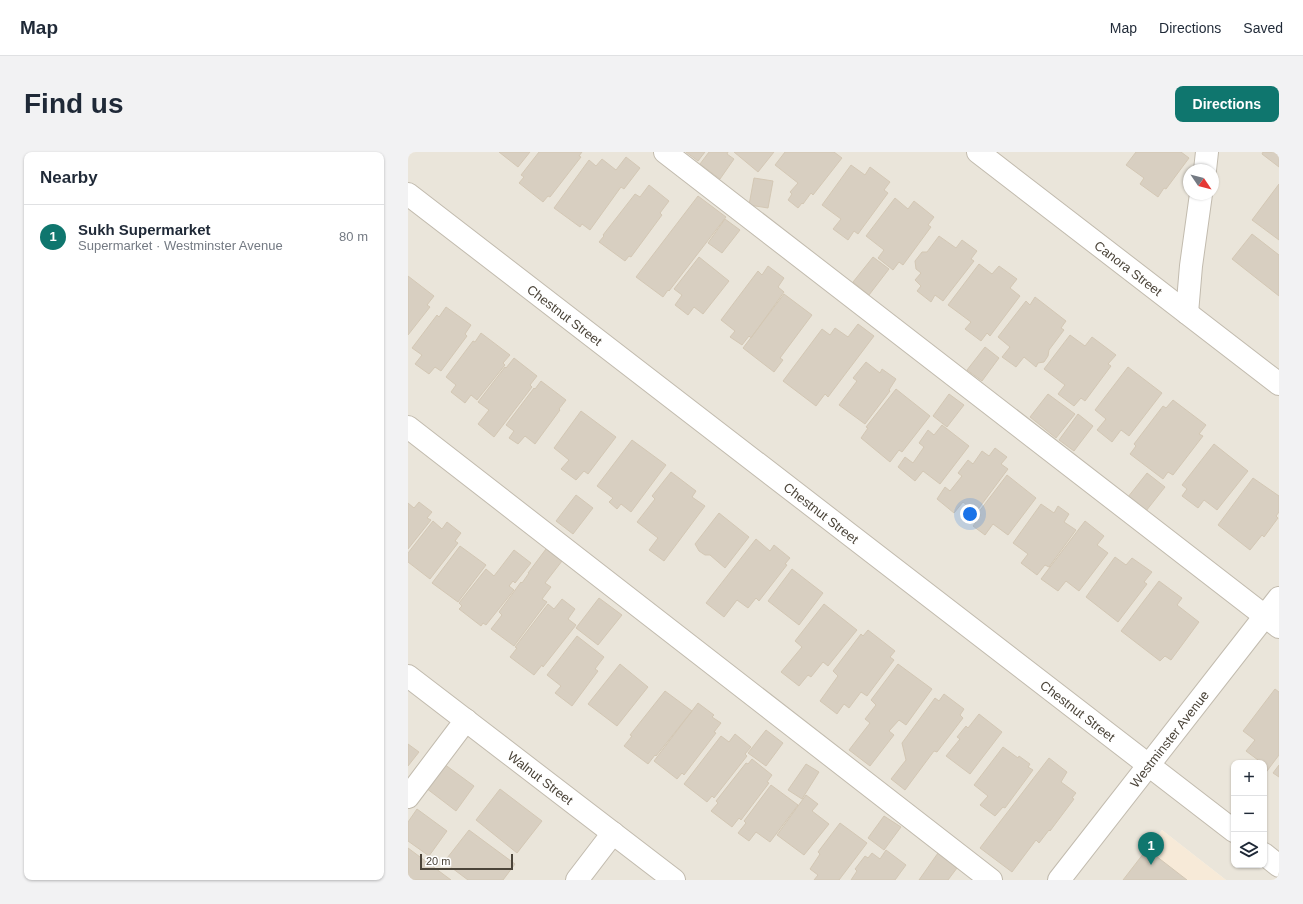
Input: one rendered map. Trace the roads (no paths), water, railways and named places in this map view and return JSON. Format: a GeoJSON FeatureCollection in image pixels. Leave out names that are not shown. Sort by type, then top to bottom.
{"type":"FeatureCollection","features":[{"type":"Feature","properties":{"kind":"street"},"geometry":{"type":"LineString","coordinates":[[665,152],[1272,622]]}},
{"type":"Feature","properties":{"kind":"street","name":"Canora Street"},"geometry":{"type":"LineString","coordinates":[[978,152],[1279,384]]}},
{"type":"Feature","properties":{"kind":"street"},"geometry":{"type":"LineString","coordinates":[[1206,164],[1207,152]]}},
{"type":"Feature","properties":{"kind":"street","name":"Chestnut Street"},"geometry":{"type":"LineString","coordinates":[[408,194],[1231,829]]}},
{"type":"Feature","properties":{"kind":"street"},"geometry":{"type":"LineString","coordinates":[[1187,313],[1191,266],[1200,200]]}},
{"type":"Feature","properties":{"kind":"street"},"geometry":{"type":"LineString","coordinates":[[408,427],[991,880]]}},
{"type":"Feature","properties":{"kind":"street","name":"Westminster Avenue"},"geometry":{"type":"LineString","coordinates":[[1059,880],[1149,765],[1272,622],[1279,598]]}},
{"type":"Feature","properties":{"kind":"street","name":"Walnut Street"},"geometry":{"type":"LineString","coordinates":[[408,676],[674,880]]}},
{"type":"Feature","properties":{"kind":"street"},"geometry":{"type":"LineString","coordinates":[[408,797],[466,720]]}},
{"type":"Feature","properties":{"kind":"street"},"geometry":{"type":"LineString","coordinates":[[577,880],[613,833]]}},
{"type":"Feature","properties":{"kind":"street"},"geometry":{"type":"LineString","coordinates":[[1267,856],[1279,866]]}},
{"type":"Feature","properties":{"kind":"place","name":"Sukh Supermarket"},"geometry":{"type":"Point","coordinates":[1151,865]}}]}
